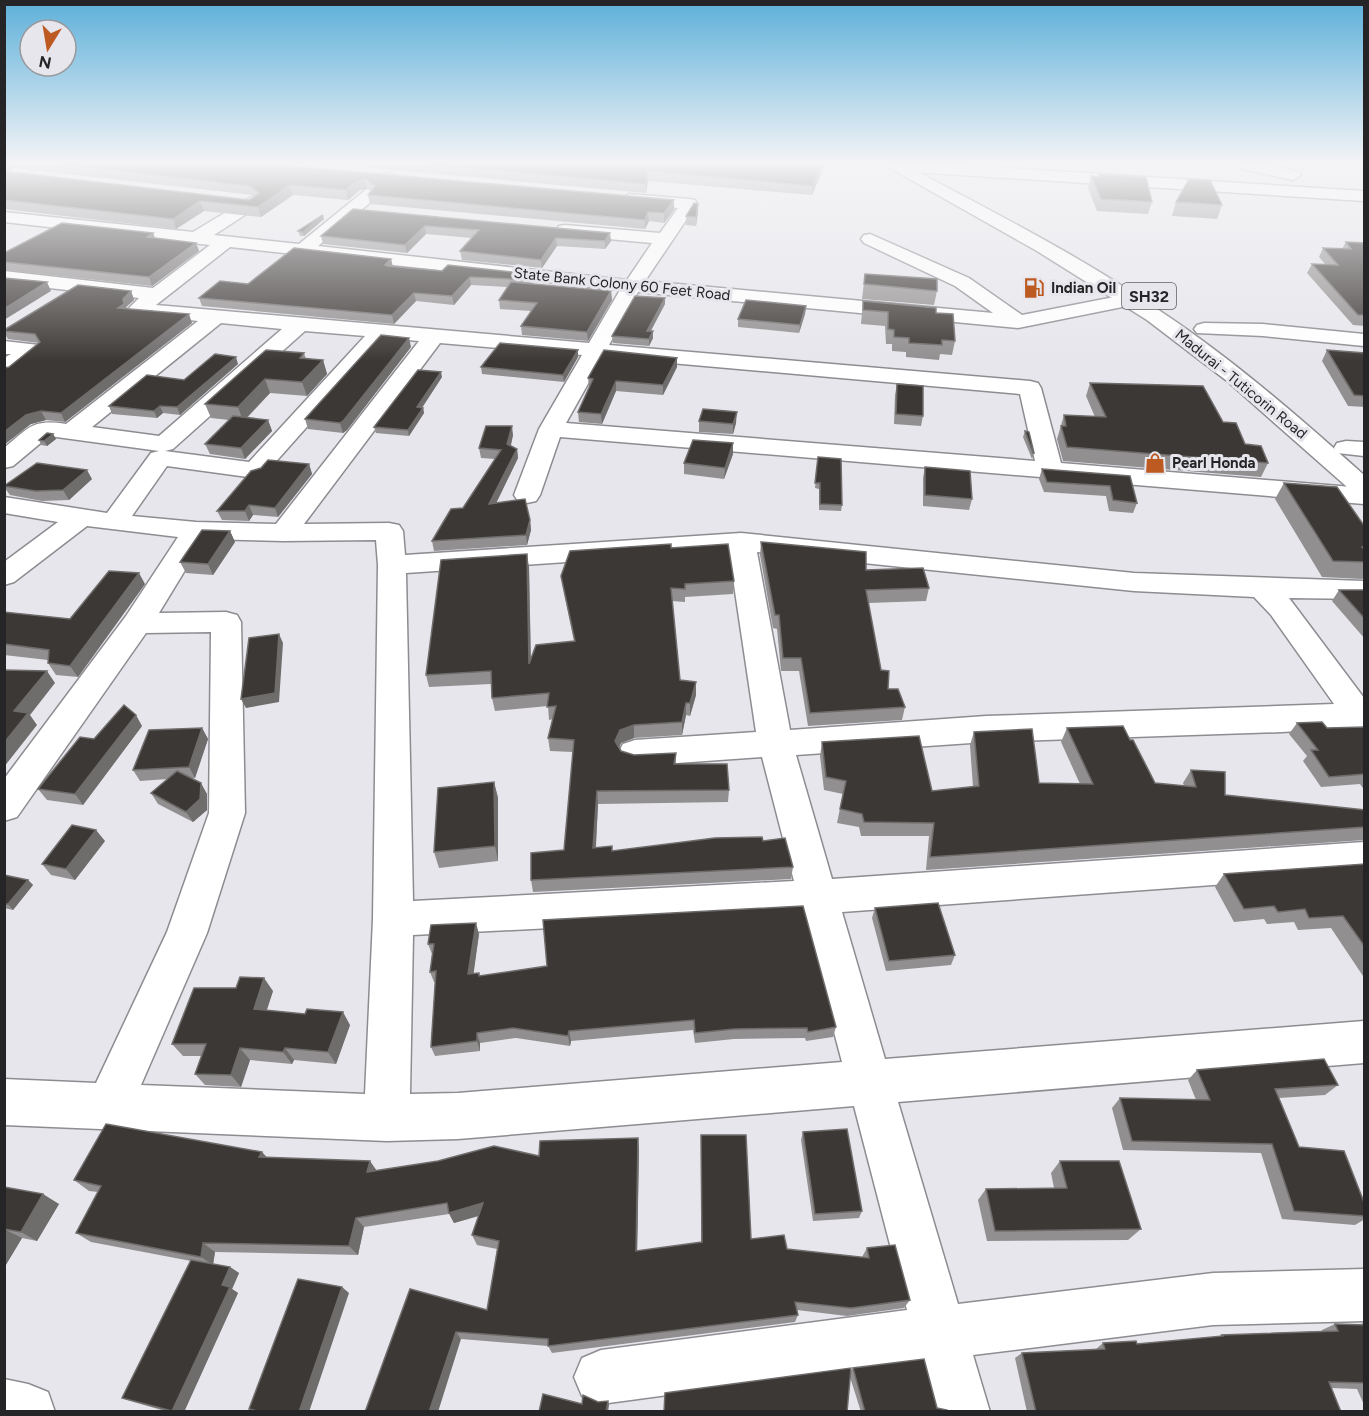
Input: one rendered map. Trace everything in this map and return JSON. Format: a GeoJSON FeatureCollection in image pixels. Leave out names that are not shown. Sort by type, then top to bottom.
{"type":"FeatureCollection","features":[{"type":"Feature","properties":{"kind":"street"},"geometry":{"type":"LineString","coordinates":[[34,240],[52,230]]}},
{"type":"Feature","properties":{"kind":"street","name":"State Bank Colony 60 Feet Road"},"geometry":{"type":"LineString","coordinates":[[117,230],[632,286],[1018,322],[1141,298]]}},
{"type":"Feature","properties":{"kind":"street"},"geometry":{"type":"LineString","coordinates":[[195,239],[209,230]]}},
{"type":"Feature","properties":{"kind":"street"},"geometry":{"type":"LineString","coordinates":[[301,251],[327,230]]}},
{"type":"Feature","properties":{"kind":"street"},"geometry":{"type":"LineString","coordinates":[[570,230],[664,239]]}},
{"type":"Feature","properties":{"kind":"street"},"geometry":{"type":"LineString","coordinates":[[527,495],[551,429],[632,286],[670,230]]}},
{"type":"Feature","properties":{"kind":"street","name":"Madurai - Tuticorin Road"},"geometry":{"type":"LineString","coordinates":[[1013,230],[1204,329],[1355,448],[1365,464]]}},
{"type":"Feature","properties":{"kind":"street","name":"Madurai - Tuticorin Road"},"geometry":{"type":"LineString","coordinates":[[1036,230],[1141,298],[1189,340],[1260,395],[1365,488]]}},
{"type":"Feature","properties":{"kind":"street"},"geometry":{"type":"LineString","coordinates":[[870,239],[963,282],[1018,322]]}},
{"type":"Feature","properties":{"kind":"street"},"geometry":{"type":"LineString","coordinates":[[224,243],[138,309],[1030,388],[1050,470]]}},
{"type":"Feature","properties":{"kind":"street"},"geometry":{"type":"LineString","coordinates":[[4,277],[157,294]]}},
{"type":"Feature","properties":{"kind":"street"},"geometry":{"type":"LineString","coordinates":[[51,303],[78,285]]}},
{"type":"Feature","properties":{"kind":"street"},"geometry":{"type":"LineString","coordinates":[[71,432],[217,316]]}},
{"type":"Feature","properties":{"kind":"street"},"geometry":{"type":"LineString","coordinates":[[114,522],[162,451],[300,324]]}},
{"type":"Feature","properties":{"kind":"street"},"geometry":{"type":"LineString","coordinates":[[1204,329],[1263,330],[1365,340]]}},
{"type":"Feature","properties":{"kind":"street"},"geometry":{"type":"LineString","coordinates":[[4,461],[44,428],[255,470],[380,332]]}},
{"type":"Feature","properties":{"kind":"street"},"geometry":{"type":"LineString","coordinates":[[284,533],[434,336]]}},
{"type":"Feature","properties":{"kind":"street"},"geometry":{"type":"LineString","coordinates":[[4,347],[31,350],[4,369]]}},
{"type":"Feature","properties":{"kind":"street"},"geometry":{"type":"LineString","coordinates":[[551,429],[1365,496]]}},
{"type":"Feature","properties":{"kind":"street"},"geometry":{"type":"LineString","coordinates":[[4,505],[81,518],[196,530],[284,533],[389,531],[392,565],[393,920],[387,1118]]}},
{"type":"Feature","properties":{"kind":"street"},"geometry":{"type":"LineString","coordinates":[[4,576],[81,518]]}},
{"type":"Feature","properties":{"kind":"street"},"geometry":{"type":"LineString","coordinates":[[4,807],[137,623],[196,530]]}},
{"type":"Feature","properties":{"kind":"street"},"geometry":{"type":"LineString","coordinates":[[392,565],[741,542],[1134,582],[1365,590]]}},
{"type":"Feature","properties":{"kind":"street"},"geometry":{"type":"LineString","coordinates":[[741,542],[775,743],[962,1412]]}},
{"type":"Feature","properties":{"kind":"street"},"geometry":{"type":"LineString","coordinates":[[1262,588],[1282,609],[1362,718]]}},
{"type":"Feature","properties":{"kind":"street"},"geometry":{"type":"LineString","coordinates":[[108,1108],[187,933],[227,813],[226,622],[137,623]]}},
{"type":"Feature","properties":{"kind":"street"},"geometry":{"type":"LineString","coordinates":[[634,753],[986,729],[1362,718]]}},
{"type":"Feature","properties":{"kind":"street"},"geometry":{"type":"LineString","coordinates":[[393,920],[818,897],[1365,858]]}},
{"type":"Feature","properties":{"kind":"street"},"geometry":{"type":"LineString","coordinates":[[4,1102],[387,1118],[458,1116],[1365,1042]]}},
{"type":"Feature","properties":{"kind":"street"},"geometry":{"type":"LineString","coordinates":[[601,1377],[939,1332],[1213,1299],[1365,1295]]}},
{"type":"Feature","properties":{"kind":"street"},"geometry":{"type":"LineString","coordinates":[[4,1407],[28,1412]]}},
{"type":"Feature","properties":{"kind":"building"},"geometry":{"type":"Polygon","coordinates":[[[48,230],[126,230],[153,233],[147,237],[196,243],[149,277],[4,262],[4,253],[48,230]]]}},
{"type":"Feature","properties":{"kind":"building"},"geometry":{"type":"Polygon","coordinates":[[[328,230],[421,230],[405,245],[321,236],[328,230]]]}},
{"type":"Feature","properties":{"kind":"building"},"geometry":{"type":"Polygon","coordinates":[[[479,230],[579,230],[610,233],[605,241],[556,238],[541,260],[460,251],[479,230]]]}},
{"type":"Feature","properties":{"kind":"building"},"geometry":{"type":"Polygon","coordinates":[[[1346,242],[1365,243],[1365,315],[1358,315],[1312,264],[1338,265],[1323,248],[1351,249],[1346,242]]]}},
{"type":"Feature","properties":{"kind":"building"},"geometry":{"type":"Polygon","coordinates":[[[294,248],[391,259],[385,265],[388,266],[442,271],[448,265],[532,274],[528,280],[470,277],[452,296],[414,293],[392,315],[199,298],[220,281],[248,284],[294,248]]]}},
{"type":"Feature","properties":{"kind":"building"},"geometry":{"type":"Polygon","coordinates":[[[865,274],[937,279],[937,291],[864,284],[865,274]]]}},
{"type":"Feature","properties":{"kind":"building"},"geometry":{"type":"Polygon","coordinates":[[[4,278],[47,282],[4,309],[4,278]]]}},
{"type":"Feature","properties":{"kind":"building"},"geometry":{"type":"Polygon","coordinates":[[[511,282],[611,291],[587,332],[521,326],[537,303],[499,300],[511,282]]]}},
{"type":"Feature","properties":{"kind":"building"},"geometry":{"type":"Polygon","coordinates":[[[78,285],[131,291],[123,299],[124,304],[118,308],[189,314],[61,413],[41,411],[26,415],[4,432],[4,368],[9,367],[40,342],[35,334],[4,330],[78,285]]]}},
{"type":"Feature","properties":{"kind":"building"},"geometry":{"type":"Polygon","coordinates":[[[635,296],[665,298],[647,331],[653,331],[649,339],[612,336],[635,296]]]}},
{"type":"Feature","properties":{"kind":"building"},"geometry":{"type":"Polygon","coordinates":[[[746,300],[806,306],[800,325],[738,319],[746,300]]]}},
{"type":"Feature","properties":{"kind":"building"},"geometry":{"type":"Polygon","coordinates":[[[863,301],[936,308],[936,313],[953,314],[955,341],[942,340],[942,345],[909,343],[909,338],[894,337],[894,330],[888,329],[888,312],[863,310],[863,301]]]}},
{"type":"Feature","properties":{"kind":"building"},"geometry":{"type":"Polygon","coordinates":[[[381,335],[409,338],[344,420],[340,423],[305,419],[381,335]]]}},
{"type":"Feature","properties":{"kind":"building"},"geometry":{"type":"Polygon","coordinates":[[[500,343],[578,350],[563,375],[481,367],[500,343]]]}},
{"type":"Feature","properties":{"kind":"building"},"geometry":{"type":"Polygon","coordinates":[[[266,350],[304,353],[300,358],[323,360],[302,382],[265,379],[238,407],[205,404],[266,350]]]}},
{"type":"Feature","properties":{"kind":"building"},"geometry":{"type":"Polygon","coordinates":[[[604,350],[677,358],[663,385],[616,381],[601,414],[578,412],[593,379],[588,378],[604,350]]]}},
{"type":"Feature","properties":{"kind":"building"},"geometry":{"type":"Polygon","coordinates":[[[1327,350],[1365,353],[1365,396],[1354,395],[1327,350]]]}},
{"type":"Feature","properties":{"kind":"building"},"geometry":{"type":"Polygon","coordinates":[[[215,354],[236,357],[177,407],[160,406],[154,411],[109,406],[147,375],[184,380],[215,354]]]}},
{"type":"Feature","properties":{"kind":"building"},"geometry":{"type":"Polygon","coordinates":[[[418,370],[441,372],[417,407],[423,408],[408,430],[374,427],[418,370]]]}},
{"type":"Feature","properties":{"kind":"building"},"geometry":{"type":"Polygon","coordinates":[[[1090,383],[1203,386],[1223,422],[1236,423],[1245,444],[1261,446],[1268,463],[1067,447],[1061,426],[1066,426],[1064,415],[1106,417],[1090,383]]]}},
{"type":"Feature","properties":{"kind":"building"},"geometry":{"type":"Polygon","coordinates":[[[897,384],[923,386],[923,416],[896,414],[897,384]]]}},
{"type":"Feature","properties":{"kind":"building"},"geometry":{"type":"Polygon","coordinates":[[[703,409],[737,412],[733,424],[699,421],[703,409]]]}},
{"type":"Feature","properties":{"kind":"building"},"geometry":{"type":"Polygon","coordinates":[[[233,416],[268,420],[241,448],[205,444],[233,416]]]}},
{"type":"Feature","properties":{"kind":"building"},"geometry":{"type":"Polygon","coordinates":[[[486,426],[512,426],[507,444],[517,449],[489,504],[525,499],[530,520],[526,535],[432,541],[451,509],[463,508],[501,450],[479,448],[486,426]]]}},
{"type":"Feature","properties":{"kind":"building"},"geometry":{"type":"Polygon","coordinates":[[[1025,431],[1029,432],[1034,453],[1033,453],[1025,431]]]}},
{"type":"Feature","properties":{"kind":"building"},"geometry":{"type":"Polygon","coordinates":[[[47,433],[53,434],[44,441],[39,440],[47,433]]]}},
{"type":"Feature","properties":{"kind":"building"},"geometry":{"type":"Polygon","coordinates":[[[693,440],[733,443],[725,468],[684,463],[693,440]]]}},
{"type":"Feature","properties":{"kind":"building"},"geometry":{"type":"Polygon","coordinates":[[[818,457],[841,459],[842,505],[820,504],[820,483],[815,483],[818,457]]]}},
{"type":"Feature","properties":{"kind":"building"},"geometry":{"type":"Polygon","coordinates":[[[268,460],[309,464],[275,508],[249,505],[245,511],[217,511],[251,471],[261,468],[268,460]]]}},
{"type":"Feature","properties":{"kind":"building"},"geometry":{"type":"Polygon","coordinates":[[[37,463],[87,470],[63,490],[36,491],[4,486],[37,463]]]}},
{"type":"Feature","properties":{"kind":"building"},"geometry":{"type":"Polygon","coordinates":[[[925,467],[970,471],[972,499],[925,495],[925,467]]]}},
{"type":"Feature","properties":{"kind":"building"},"geometry":{"type":"Polygon","coordinates":[[[1042,469],[1130,476],[1137,503],[1113,500],[1110,486],[1047,482],[1042,469]]]}},
{"type":"Feature","properties":{"kind":"building"},"geometry":{"type":"Polygon","coordinates":[[[1284,483],[1337,487],[1365,527],[1365,545],[1362,547],[1365,550],[1365,562],[1333,561],[1284,483]]]}},
{"type":"Feature","properties":{"kind":"building"},"geometry":{"type":"Polygon","coordinates":[[[202,530],[230,531],[208,564],[180,562],[202,530]]]}},
{"type":"Feature","properties":{"kind":"building"},"geometry":{"type":"Polygon","coordinates":[[[761,542],[866,552],[866,570],[923,568],[929,588],[866,590],[881,670],[889,671],[888,689],[898,689],[905,707],[810,713],[801,658],[783,658],[779,615],[775,615],[761,542]]]}},
{"type":"Feature","properties":{"kind":"building"},"geometry":{"type":"Polygon","coordinates":[[[671,544],[671,548],[728,544],[734,581],[685,584],[685,589],[671,588],[680,680],[696,682],[690,703],[686,703],[682,722],[634,725],[620,730],[615,741],[621,751],[634,755],[676,753],[674,764],[727,764],[729,790],[597,791],[593,848],[612,846],[612,851],[715,838],[762,837],[763,841],[785,838],[793,867],[531,880],[531,853],[564,850],[574,740],[548,738],[556,706],[547,707],[549,693],[492,698],[491,671],[426,675],[441,560],[527,554],[529,664],[536,645],[575,641],[561,576],[570,551],[671,544]]]}},
{"type":"Feature","properties":{"kind":"building"},"geometry":{"type":"Polygon","coordinates":[[[109,571],[139,573],[70,666],[48,663],[49,650],[4,644],[4,612],[70,619],[109,571]]]}},
{"type":"Feature","properties":{"kind":"building"},"geometry":{"type":"Polygon","coordinates":[[[1339,590],[1365,590],[1365,619],[1339,590]]]}},
{"type":"Feature","properties":{"kind":"building"},"geometry":{"type":"Polygon","coordinates":[[[279,634],[275,693],[241,699],[249,638],[279,634]]]}},
{"type":"Feature","properties":{"kind":"building"},"geometry":{"type":"Polygon","coordinates":[[[4,670],[47,671],[14,711],[28,713],[4,743],[4,670]]]}},
{"type":"Feature","properties":{"kind":"building"},"geometry":{"type":"Polygon","coordinates":[[[124,705],[136,715],[75,794],[38,789],[80,737],[94,739],[124,705]]]}},
{"type":"Feature","properties":{"kind":"building"},"geometry":{"type":"Polygon","coordinates":[[[1322,722],[1327,728],[1365,727],[1365,774],[1329,777],[1311,750],[1318,750],[1297,723],[1322,722]]]}},
{"type":"Feature","properties":{"kind":"building"},"geometry":{"type":"Polygon","coordinates":[[[1123,726],[1130,740],[1133,740],[1155,783],[1196,787],[1191,770],[1225,772],[1225,795],[1365,810],[1365,827],[930,857],[934,823],[864,822],[862,814],[840,809],[846,781],[826,777],[822,742],[919,736],[932,791],[979,786],[974,732],[1032,729],[1039,783],[1093,784],[1067,728],[1123,726]]]}},
{"type":"Feature","properties":{"kind":"building"},"geometry":{"type":"Polygon","coordinates":[[[202,728],[189,767],[133,770],[149,730],[202,728]]]}},
{"type":"Feature","properties":{"kind":"building"},"geometry":{"type":"Polygon","coordinates":[[[177,771],[201,783],[200,799],[186,812],[151,793],[177,771]]]}},
{"type":"Feature","properties":{"kind":"building"},"geometry":{"type":"Polygon","coordinates":[[[494,782],[495,846],[434,852],[438,788],[494,782]]]}},
{"type":"Feature","properties":{"kind":"building"},"geometry":{"type":"Polygon","coordinates":[[[72,825],[96,830],[66,869],[42,864],[72,825]]]}},
{"type":"Feature","properties":{"kind":"building"},"geometry":{"type":"Polygon","coordinates":[[[1365,864],[1365,947],[1343,916],[1309,918],[1305,909],[1278,912],[1274,906],[1244,909],[1224,874],[1365,864]]]}},
{"type":"Feature","properties":{"kind":"building"},"geometry":{"type":"Polygon","coordinates":[[[4,875],[28,880],[8,904],[4,904],[4,875]]]}},
{"type":"Feature","properties":{"kind":"building"},"geometry":{"type":"Polygon","coordinates":[[[938,903],[955,955],[889,961],[875,908],[938,903]]]}},
{"type":"Feature","properties":{"kind":"building"},"geometry":{"type":"Polygon","coordinates":[[[803,906],[836,1027],[808,1032],[807,1028],[734,1029],[695,1033],[694,1020],[569,1031],[568,1036],[513,1028],[477,1033],[477,1041],[431,1047],[436,971],[430,972],[434,944],[428,944],[431,925],[476,923],[468,974],[479,973],[479,976],[547,966],[543,920],[803,906]]]}},
{"type":"Feature","properties":{"kind":"building"},"geometry":{"type":"Polygon","coordinates":[[[240,977],[264,978],[254,1009],[305,1014],[307,1009],[343,1012],[328,1052],[285,1048],[283,1052],[240,1048],[231,1075],[195,1074],[206,1044],[172,1044],[194,988],[236,988],[240,977]]]}},
{"type":"Feature","properties":{"kind":"building"},"geometry":{"type":"Polygon","coordinates":[[[1324,1059],[1338,1085],[1275,1089],[1299,1147],[1344,1151],[1365,1205],[1365,1216],[1294,1211],[1272,1144],[1132,1141],[1120,1098],[1210,1100],[1197,1070],[1324,1059]]]}},
{"type":"Feature","properties":{"kind":"building"},"geometry":{"type":"Polygon","coordinates":[[[106,1124],[262,1152],[259,1157],[370,1161],[367,1172],[438,1161],[494,1146],[539,1156],[540,1141],[638,1138],[636,1251],[702,1242],[701,1135],[746,1135],[751,1239],[784,1235],[787,1249],[869,1258],[867,1248],[895,1245],[910,1300],[851,1308],[795,1302],[798,1315],[548,1346],[548,1339],[456,1332],[429,1412],[365,1412],[410,1289],[487,1310],[499,1241],[472,1235],[483,1203],[449,1213],[447,1203],[356,1218],[349,1246],[203,1243],[201,1257],[76,1233],[101,1186],[74,1180],[106,1124]]]}},
{"type":"Feature","properties":{"kind":"building"},"geometry":{"type":"Polygon","coordinates":[[[847,1129],[862,1211],[815,1214],[803,1132],[847,1129]]]}},
{"type":"Feature","properties":{"kind":"building"},"geometry":{"type":"Polygon","coordinates":[[[1060,1161],[1119,1161],[1141,1229],[995,1231],[986,1189],[1067,1188],[1060,1161]]]}},
{"type":"Feature","properties":{"kind":"building"},"geometry":{"type":"Polygon","coordinates":[[[4,1187],[43,1194],[21,1232],[4,1229],[4,1187]]]}},
{"type":"Feature","properties":{"kind":"building"},"geometry":{"type":"Polygon","coordinates":[[[191,1260],[230,1267],[222,1285],[230,1287],[172,1411],[122,1398],[191,1260]]]}},
{"type":"Feature","properties":{"kind":"building"},"geometry":{"type":"Polygon","coordinates":[[[298,1279],[342,1287],[299,1412],[262,1412],[249,1409],[298,1279]]]}},
{"type":"Feature","properties":{"kind":"building"},"geometry":{"type":"Polygon","coordinates":[[[1335,1324],[1365,1325],[1365,1383],[1329,1382],[1341,1412],[1036,1412],[1022,1353],[1105,1349],[1103,1343],[1136,1341],[1137,1344],[1222,1335],[1338,1331],[1335,1324]]]}},
{"type":"Feature","properties":{"kind":"building"},"geometry":{"type":"Polygon","coordinates":[[[924,1359],[937,1408],[947,1410],[947,1412],[865,1412],[853,1368],[924,1359]]]}},
{"type":"Feature","properties":{"kind":"building"},"geometry":{"type":"Polygon","coordinates":[[[851,1368],[847,1412],[664,1412],[665,1393],[851,1368]]]}},
{"type":"Feature","properties":{"kind":"building"},"geometry":{"type":"Polygon","coordinates":[[[543,1394],[582,1404],[583,1395],[598,1402],[608,1401],[606,1412],[539,1412],[543,1394]]]}},
{"type":"Feature","properties":{"kind":"place","name":"Indian Oil"},"geometry":{"type":"Point","coordinates":[1034,288]}},
{"type":"Feature","properties":{"kind":"place","name":"Pearl Honda"},"geometry":{"type":"Point","coordinates":[1155,463]}}]}
